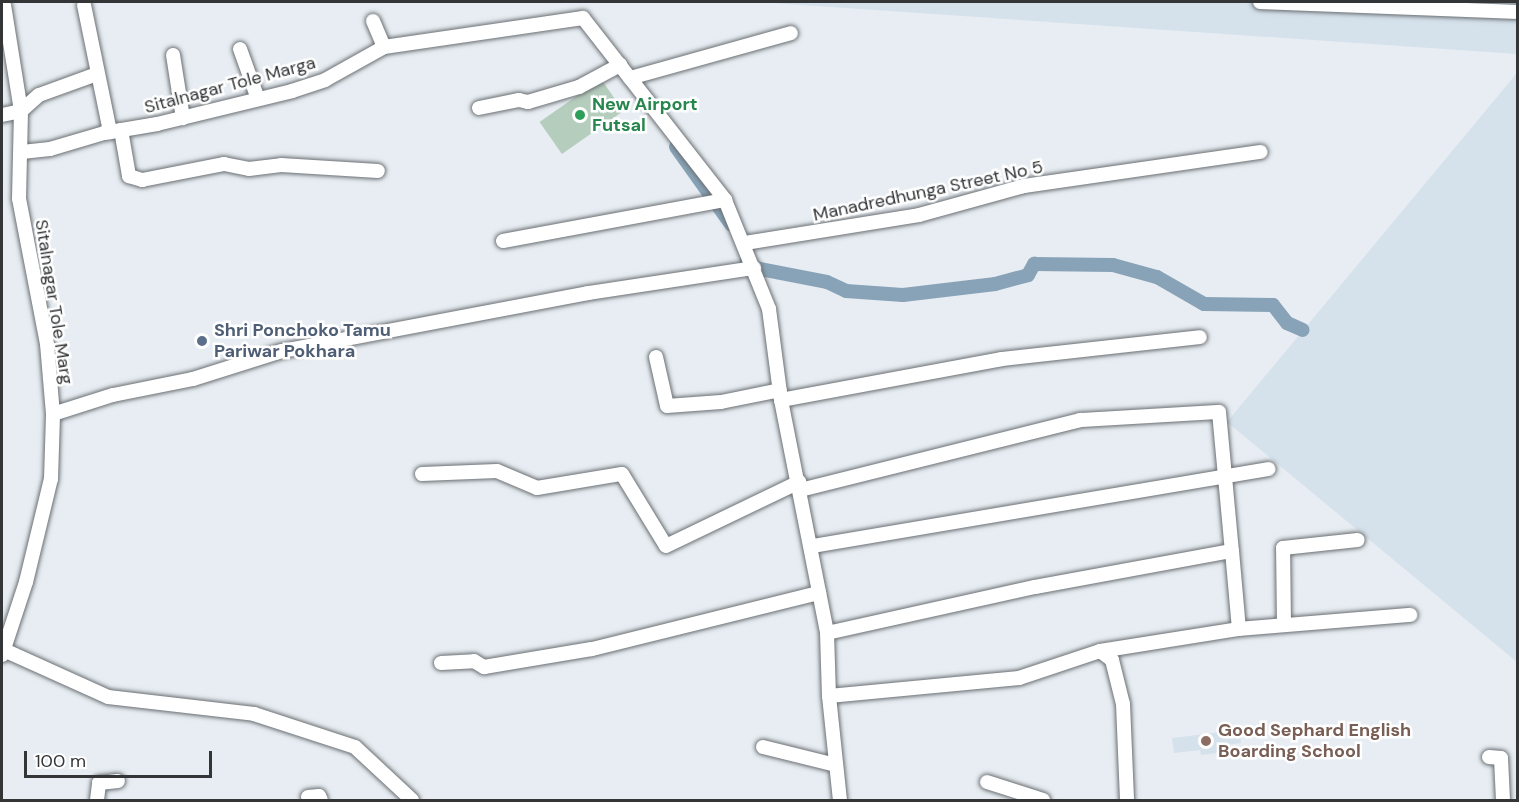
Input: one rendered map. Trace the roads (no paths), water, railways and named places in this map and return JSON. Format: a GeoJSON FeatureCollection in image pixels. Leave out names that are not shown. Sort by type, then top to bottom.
{"type":"FeatureCollection","features":[{"type":"Feature","properties":{"kind":"street"},"geometry":{"type":"LineString","coordinates":[[1260,2],[1518,12]]}},
{"type":"Feature","properties":{"kind":"street","name":"Sitalnagar Tole Marg"},"geometry":{"type":"LineString","coordinates":[[3,653],[26,582],[51,479],[53,414],[47,344],[19,199],[22,152],[21,111],[5,39],[4,5]]}},
{"type":"Feature","properties":{"kind":"street"},"geometry":{"type":"LineString","coordinates":[[84,5],[97,74],[129,176],[142,180],[224,164],[249,169],[281,165],[378,171]]}},
{"type":"Feature","properties":{"kind":"street","name":"Sitalnagar Tole Marga"},"geometry":{"type":"LineString","coordinates":[[22,152],[50,149],[116,131],[183,118],[326,80],[384,47],[583,18],[620,65]]}},
{"type":"Feature","properties":{"kind":"street"},"geometry":{"type":"LineString","coordinates":[[373,21],[384,47]]}},
{"type":"Feature","properties":{"kind":"street"},"geometry":{"type":"LineString","coordinates":[[630,78],[791,33]]}},
{"type":"Feature","properties":{"kind":"street"},"geometry":{"type":"LineString","coordinates":[[240,49],[258,99]]}},
{"type":"Feature","properties":{"kind":"street"},"geometry":{"type":"LineString","coordinates":[[173,55],[183,118]]}},
{"type":"Feature","properties":{"kind":"street"},"geometry":{"type":"LineString","coordinates":[[479,108],[519,100],[528,102],[579,87],[620,65],[725,200],[745,243],[769,309],[781,395],[813,546],[827,633],[829,696],[840,801]]}},
{"type":"Feature","properties":{"kind":"street"},"geometry":{"type":"LineString","coordinates":[[2,115],[21,111],[39,95],[97,74]]}},
{"type":"Feature","properties":{"kind":"street","name":"Manadredhunga Street No 5"},"geometry":{"type":"LineString","coordinates":[[745,243],[919,215],[1024,186],[1261,152]]}},
{"type":"Feature","properties":{"kind":"street"},"geometry":{"type":"LineString","coordinates":[[503,241],[725,200]]}},
{"type":"Feature","properties":{"kind":"street"},"geometry":{"type":"LineString","coordinates":[[53,414],[113,395],[193,379],[282,351],[588,293],[754,268]]}},
{"type":"Feature","properties":{"kind":"street"},"geometry":{"type":"LineString","coordinates":[[656,357],[667,406],[781,395],[1002,359],[1200,337]]}},
{"type":"Feature","properties":{"kind":"street"},"geometry":{"type":"LineString","coordinates":[[422,474],[497,471],[537,488],[622,474],[666,546],[800,486],[1080,420],[1178,412],[1219,412],[1239,628]]}},
{"type":"Feature","properties":{"kind":"street"},"geometry":{"type":"LineString","coordinates":[[813,546],[1269,469]]}},
{"type":"Feature","properties":{"kind":"street"},"geometry":{"type":"LineString","coordinates":[[1284,625],[1283,548],[1358,540]]}},
{"type":"Feature","properties":{"kind":"street"},"geometry":{"type":"LineString","coordinates":[[827,633],[1035,587],[1233,551]]}},
{"type":"Feature","properties":{"kind":"street"},"geometry":{"type":"LineString","coordinates":[[441,663],[474,662],[484,667],[592,649],[819,593]]}},
{"type":"Feature","properties":{"kind":"street"},"geometry":{"type":"LineString","coordinates":[[829,696],[1019,678],[1100,651],[1239,628],[1410,615]]}},
{"type":"Feature","properties":{"kind":"street"},"geometry":{"type":"LineString","coordinates":[[1100,651],[1112,660],[1123,704],[1127,801]]}},
{"type":"Feature","properties":{"kind":"street"},"geometry":{"type":"LineString","coordinates":[[3,653],[108,697],[254,714],[355,747],[412,801]]}},
{"type":"Feature","properties":{"kind":"street"},"geometry":{"type":"LineString","coordinates":[[763,747],[836,765]]}},
{"type":"Feature","properties":{"kind":"street"},"geometry":{"type":"LineString","coordinates":[[1489,757],[1502,758],[1503,801]]}},
{"type":"Feature","properties":{"kind":"street"},"geometry":{"type":"LineString","coordinates":[[97,801],[99,783],[118,781]]}},
{"type":"Feature","properties":{"kind":"street"},"geometry":{"type":"LineString","coordinates":[[987,782],[1043,801]]}},
{"type":"Feature","properties":{"kind":"waterway"},"geometry":{"type":"LineString","coordinates":[[676,147],[731,224]]}},
{"type":"Feature","properties":{"kind":"waterway"},"geometry":{"type":"LineString","coordinates":[[747,260],[750,267],[827,282],[846,291],[903,295],[995,284],[1028,275],[1034,264],[1113,265],[1157,277],[1204,304],[1273,305],[1287,323],[1303,330]]}},
{"type":"Feature","properties":{"kind":"place","name":"New Airport Futsal"},"geometry":{"type":"Point","coordinates":[580,115]}},
{"type":"Feature","properties":{"kind":"place","name":"Shri Ponchoko Tamu Pariwar Pokhara"},"geometry":{"type":"Point","coordinates":[202,341]}},
{"type":"Feature","properties":{"kind":"place","name":"Good Sephard English Boarding School"},"geometry":{"type":"Point","coordinates":[1206,741]}}]}
